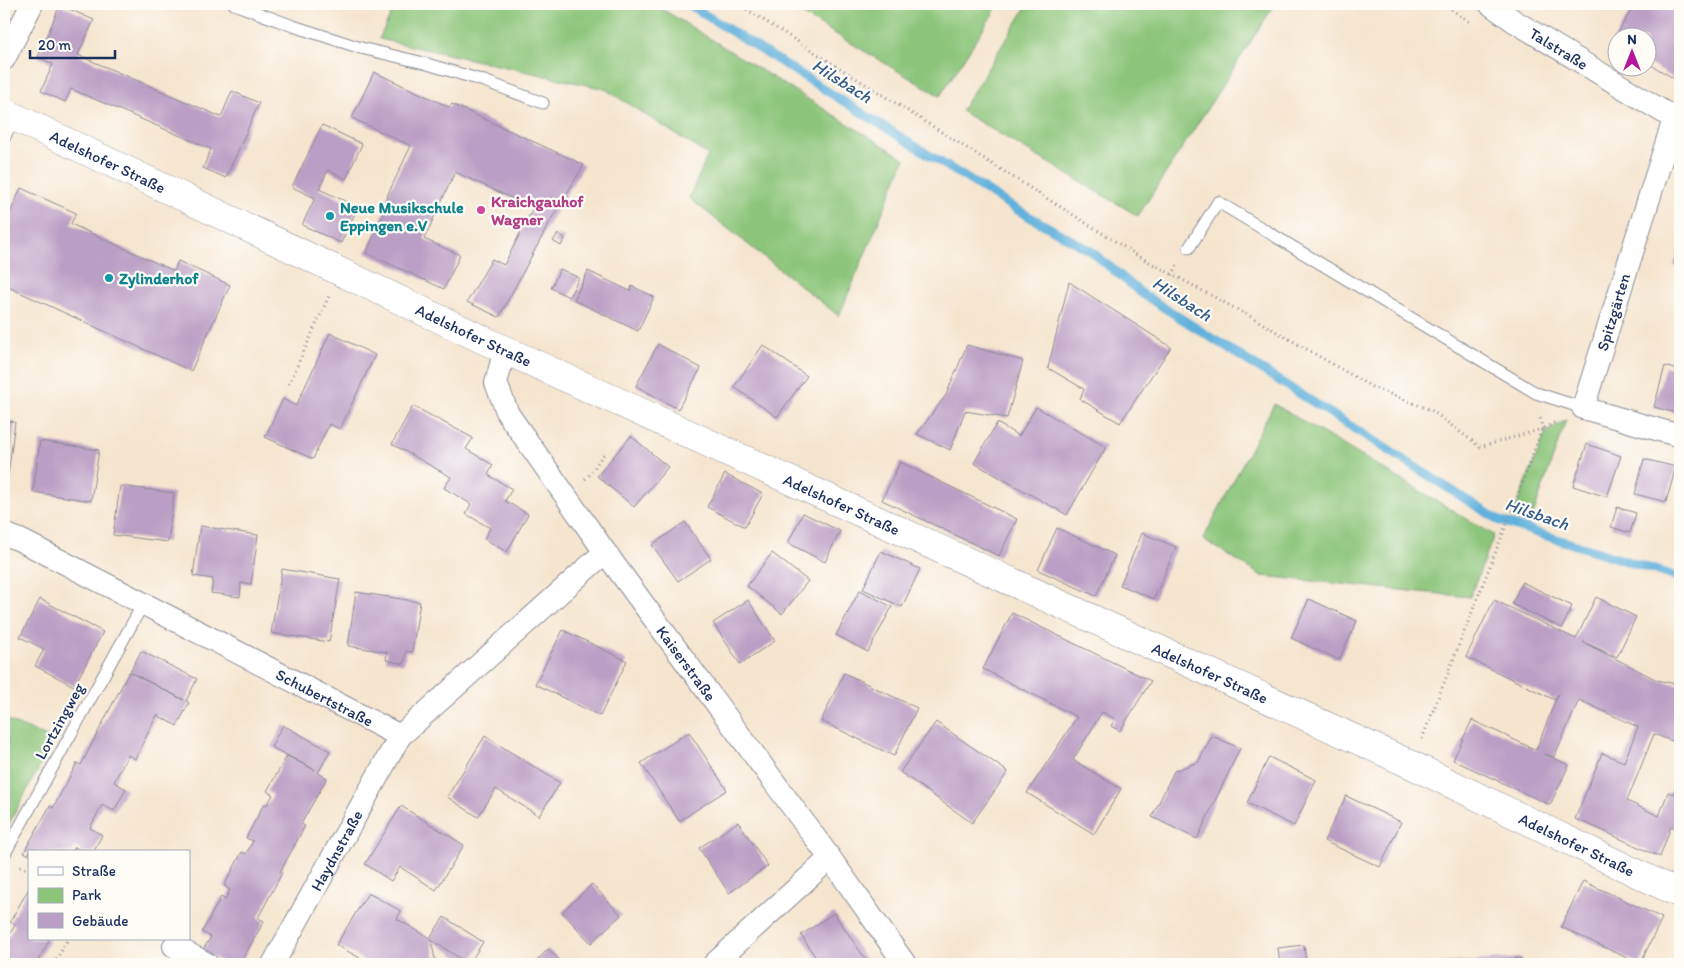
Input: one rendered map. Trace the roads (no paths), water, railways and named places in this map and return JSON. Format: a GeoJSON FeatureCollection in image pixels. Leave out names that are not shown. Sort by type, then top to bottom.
{"type":"FeatureCollection","features":[{"type":"Feature","properties":{"kind":"street"},"geometry":{"type":"LineString","coordinates":[[4,60],[32,4]]}},
{"type":"Feature","properties":{"kind":"street","name":"Talstraße"},"geometry":{"type":"LineString","coordinates":[[1490,4],[1514,21],[1604,74],[1677,121]]}},
{"type":"Feature","properties":{"kind":"street","name":"Spitzgärten"},"geometry":{"type":"LineString","coordinates":[[1583,408],[1677,121]]}},
{"type":"Feature","properties":{"kind":"street","name":"Adelshofer Straße"},"geometry":{"type":"LineString","coordinates":[[7,122],[340,272],[506,350],[1412,765],[1680,894]]}},
{"type":"Feature","properties":{"kind":"street","name":"Kaiserstraße"},"geometry":{"type":"LineString","coordinates":[[506,350],[496,383],[508,414],[605,552],[830,858],[905,964]]}},
{"type":"Feature","properties":{"kind":"street"},"geometry":{"type":"LineString","coordinates":[[1583,408],[1680,436]]}},
{"type":"Feature","properties":{"kind":"street","name":"Schubertstraße"},"geometry":{"type":"LineString","coordinates":[[4,534],[20,540],[400,736]]}},
{"type":"Feature","properties":{"kind":"street"},"geometry":{"type":"LineString","coordinates":[[400,736],[605,552]]}},
{"type":"Feature","properties":{"kind":"street","name":"Haydnstraße"},"geometry":{"type":"LineString","coordinates":[[273,964],[400,736]]}},
{"type":"Feature","properties":{"kind":"street"},"geometry":{"type":"LineString","coordinates":[[714,964],[830,858]]}},
{"type":"Feature","properties":{"kind":"street"},"geometry":{"type":"LineString","coordinates":[[174,946],[207,964]]}},
{"type":"Feature","properties":{"kind":"lane"},"geometry":{"type":"LineString","coordinates":[[234,4],[335,40],[424,63],[543,103]]}},
{"type":"Feature","properties":{"kind":"lane"},"geometry":{"type":"LineString","coordinates":[[1189,248],[1218,202],[1536,393],[1583,408]]}},
{"type":"Feature","properties":{"kind":"lane","name":"Lortzingweg"},"geometry":{"type":"LineString","coordinates":[[4,855],[143,604]]}},
{"type":"Feature","properties":{"kind":"waterway","name":"Hilsbach"},"geometry":{"type":"LineString","coordinates":[[688,4],[1014,208],[1091,251],[1141,293],[1500,521],[1680,578]]}},
{"type":"Feature","properties":{"kind":"place","name":"Kraichgauhof Wagner"},"geometry":{"type":"Point","coordinates":[481,210]}},
{"type":"Feature","properties":{"kind":"place","name":"Neue Musikschule Eppingen e.V"},"geometry":{"type":"Point","coordinates":[330,216]}},
{"type":"Feature","properties":{"kind":"place","name":"Zylinderhof"},"geometry":{"type":"Point","coordinates":[109,278]}}]}
